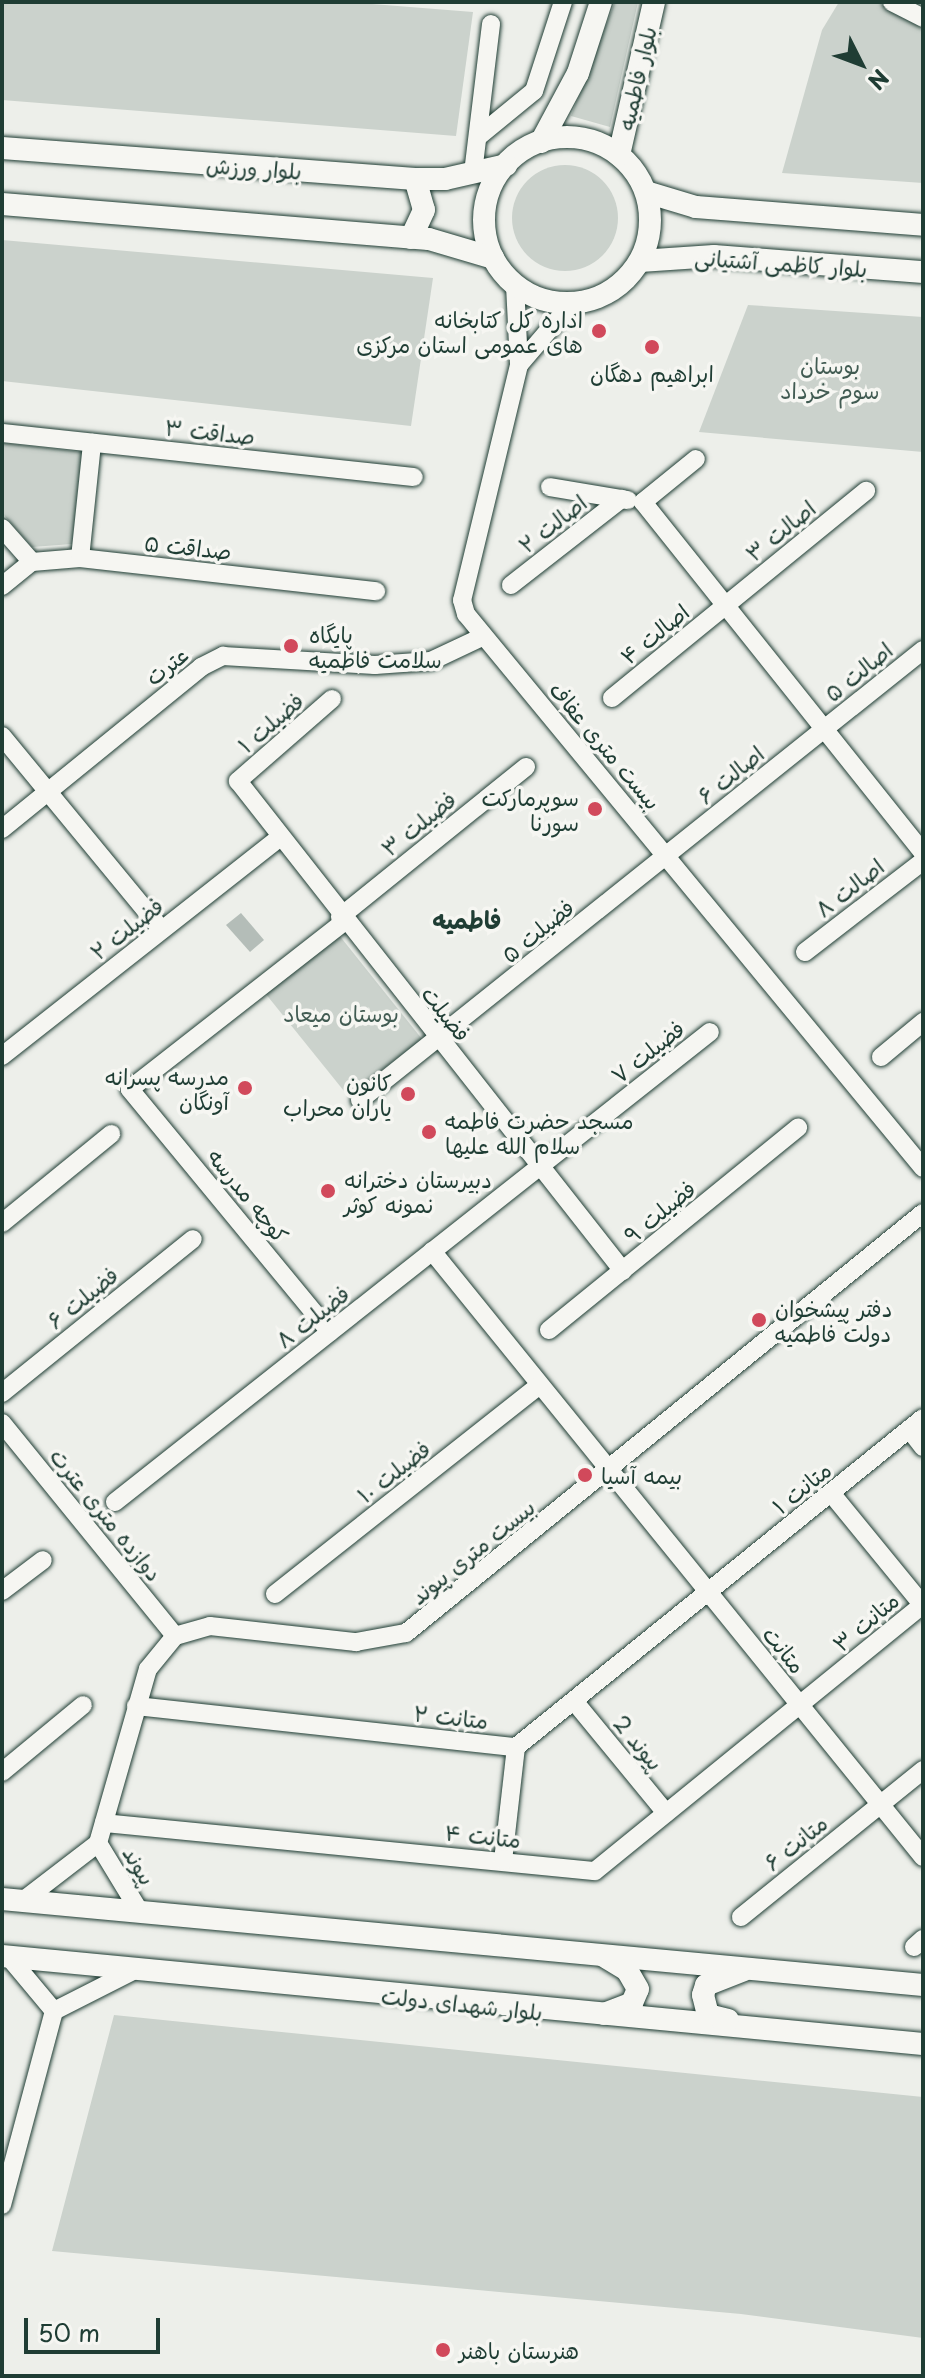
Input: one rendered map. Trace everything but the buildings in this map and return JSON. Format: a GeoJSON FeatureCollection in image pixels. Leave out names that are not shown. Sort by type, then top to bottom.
{"type":"FeatureCollection","features":[{"type":"Feature","properties":{"kind":"main road"},"geometry":{"type":"LineString","coordinates":[[541,142],[578,73],[601,2]]}},
{"type":"Feature","properties":{"kind":"main road","name":"بلوار فاطمیه"},"geometry":{"type":"LineString","coordinates":[[619,155],[654,2]]}},
{"type":"Feature","properties":{"kind":"main road"},"geometry":{"type":"LineString","coordinates":[[573,137],[619,155],[646,192],[650,227],[640,261],[611,290],[572,303],[542,299],[515,285],[493,258],[485,210],[506,165],[541,142],[573,137]]}},
{"type":"Feature","properties":{"kind":"main road","name":"بلوار ورزش"},"geometry":{"type":"LineString","coordinates":[[2,148],[415,179],[473,173],[506,165]]}},
{"type":"Feature","properties":{"kind":"main road"},"geometry":{"type":"LineString","coordinates":[[411,238],[424,210],[415,179]]}},
{"type":"Feature","properties":{"kind":"main road"},"geometry":{"type":"LineString","coordinates":[[646,192],[696,207],[923,225]]}},
{"type":"Feature","properties":{"kind":"main road"},"geometry":{"type":"LineString","coordinates":[[2,204],[411,238],[493,258]]}},
{"type":"Feature","properties":{"kind":"main road","name":"بلوار کاظمی آشتیانی"},"geometry":{"type":"LineString","coordinates":[[640,261],[714,256],[923,272]]}},
{"type":"Feature","properties":{"kind":"main road"},"geometry":{"type":"LineString","coordinates":[[13,1900],[923,1985]]}},
{"type":"Feature","properties":{"kind":"main road"},"geometry":{"type":"LineString","coordinates":[[595,2016],[624,2009],[638,1989],[627,1970],[602,1955]]}},
{"type":"Feature","properties":{"kind":"main road","name":"بلوار شهدای دولت"},"geometry":{"type":"LineString","coordinates":[[5,1956],[595,2016],[747,2026],[923,2044]]}},
{"type":"Feature","properties":{"kind":"main road"},"geometry":{"type":"LineString","coordinates":[[747,2026],[708,2015],[703,1995],[706,1985],[720,1977],[756,1967]]}},
{"type":"Feature","properties":{"kind":"street"},"geometry":{"type":"LineString","coordinates":[[892,2],[923,18]]}},
{"type":"Feature","properties":{"kind":"street"},"geometry":{"type":"LineString","coordinates":[[479,136],[534,91],[558,3]]}},
{"type":"Feature","properties":{"kind":"street"},"geometry":{"type":"LineString","coordinates":[[473,173],[491,24]]}},
{"type":"Feature","properties":{"kind":"street","name":"بیست متری عفاف"},"geometry":{"type":"LineString","coordinates":[[515,285],[519,365],[462,600],[482,637],[923,1168]]}},
{"type":"Feature","properties":{"kind":"street"},"geometry":{"type":"LineString","coordinates":[[519,365],[572,303]]}},
{"type":"Feature","properties":{"kind":"street","name":"صداقت ۳"},"geometry":{"type":"LineString","coordinates":[[2,433],[414,477]]}},
{"type":"Feature","properties":{"kind":"street"},"geometry":{"type":"LineString","coordinates":[[80,558],[92,443]]}},
{"type":"Feature","properties":{"kind":"street"},"geometry":{"type":"LineString","coordinates":[[643,502],[696,459]]}},
{"type":"Feature","properties":{"kind":"street"},"geometry":{"type":"LineString","coordinates":[[550,487],[643,502],[923,853]]}},
{"type":"Feature","properties":{"kind":"street","name":"اصالت ۳"},"geometry":{"type":"LineString","coordinates":[[726,606],[866,491]]}},
{"type":"Feature","properties":{"kind":"street","name":"اصالت ۲"},"geometry":{"type":"LineString","coordinates":[[511,585],[621,499]]}},
{"type":"Feature","properties":{"kind":"street"},"geometry":{"type":"LineString","coordinates":[[2,528],[32,562],[2,586]]}},
{"type":"Feature","properties":{"kind":"street","name":"صداقت ۵"},"geometry":{"type":"LineString","coordinates":[[32,562],[80,558],[376,591]]}},
{"type":"Feature","properties":{"kind":"street","name":"اصالت ۴"},"geometry":{"type":"LineString","coordinates":[[612,698],[726,606]]}},
{"type":"Feature","properties":{"kind":"street","name":"عترت"},"geometry":{"type":"LineString","coordinates":[[47,792],[201,667],[223,656],[389,664],[431,661],[482,637]]}},
{"type":"Feature","properties":{"kind":"street","name":"اصالت ۵"},"geometry":{"type":"LineString","coordinates":[[823,729],[923,650]]}},
{"type":"Feature","properties":{"kind":"street","name":"فضیلت ۱"},"geometry":{"type":"LineString","coordinates":[[238,781],[332,699]]}},
{"type":"Feature","properties":{"kind":"street","name":"اصالت ۶"},"geometry":{"type":"LineString","coordinates":[[666,856],[823,729]]}},
{"type":"Feature","properties":{"kind":"street"},"geometry":{"type":"LineString","coordinates":[[2,736],[162,930]]}},
{"type":"Feature","properties":{"kind":"street","name":"فضیلت ۳"},"geometry":{"type":"LineString","coordinates":[[130,1089],[526,767]]}},
{"type":"Feature","properties":{"kind":"street","name":"فضیلت"},"geometry":{"type":"LineString","coordinates":[[238,781],[342,919],[623,1271]]}},
{"type":"Feature","properties":{"kind":"street"},"geometry":{"type":"LineString","coordinates":[[2,829],[47,792]]}},
{"type":"Feature","properties":{"kind":"street","name":"فضیلت ۲"},"geometry":{"type":"LineString","coordinates":[[2,1056],[279,838]]}},
{"type":"Feature","properties":{"kind":"street","name":"فضیلت ۵"},"geometry":{"type":"LineString","coordinates":[[360,1100],[666,856]]}},
{"type":"Feature","properties":{"kind":"street","name":"اصالت ۸"},"geometry":{"type":"LineString","coordinates":[[805,952],[923,861]]}},
{"type":"Feature","properties":{"kind":"street"},"geometry":{"type":"LineString","coordinates":[[881,1057],[923,1022]]}},
{"type":"Feature","properties":{"kind":"street","name":"فضیلت ۷"},"geometry":{"type":"LineString","coordinates":[[538,1167],[710,1032]]}},
{"type":"Feature","properties":{"kind":"street","name":"کوچه مدرسه"},"geometry":{"type":"LineString","coordinates":[[130,1089],[330,1332]]}},
{"type":"Feature","properties":{"kind":"street","name":"فضیلت ۹"},"geometry":{"type":"LineString","coordinates":[[549,1330],[798,1128]]}},
{"type":"Feature","properties":{"kind":"street"},"geometry":{"type":"LineString","coordinates":[[2,1223],[111,1134]]}},
{"type":"Feature","properties":{"kind":"street","name":"فضیلت ۸"},"geometry":{"type":"LineString","coordinates":[[115,1502],[538,1167]]}},
{"type":"Feature","properties":{"kind":"street","name":"بیست متری پیوند"},"geometry":{"type":"LineString","coordinates":[[175,1636],[210,1626],[356,1642],[406,1633],[610,1471],[923,1213]]}},
{"type":"Feature","properties":{"kind":"street","name":"فضیلت ۶"},"geometry":{"type":"LineString","coordinates":[[2,1393],[193,1239]]}},
{"type":"Feature","properties":{"kind":"street"},"geometry":{"type":"LineString","coordinates":[[432,1251],[610,1471]]}},
{"type":"Feature","properties":{"kind":"street","name":"فضیلت ۱۰"},"geometry":{"type":"LineString","coordinates":[[275,1594],[540,1385]]}},
{"type":"Feature","properties":{"kind":"street","name":"دوازده متری عترت"},"geometry":{"type":"LineString","coordinates":[[2,1423],[175,1636]]}},
{"type":"Feature","properties":{"kind":"street"},"geometry":{"type":"LineString","coordinates":[[916,1424],[923,1447]]}},
{"type":"Feature","properties":{"kind":"street","name":"متانت ۱"},"geometry":{"type":"LineString","coordinates":[[709,1593],[916,1424]]}},
{"type":"Feature","properties":{"kind":"street","name":"متانت"},"geometry":{"type":"LineString","coordinates":[[610,1471],[923,1857]]}},
{"type":"Feature","properties":{"kind":"street"},"geometry":{"type":"LineString","coordinates":[[831,1493],[922,1604]]}},
{"type":"Feature","properties":{"kind":"street"},"geometry":{"type":"LineString","coordinates":[[2,1591],[43,1560]]}},
{"type":"Feature","properties":{"kind":"street","name":"متانت ۲"},"geometry":{"type":"LineString","coordinates":[[136,1706],[516,1747],[709,1593]]}},
{"type":"Feature","properties":{"kind":"street","name":"متانت ۳"},"geometry":{"type":"LineString","coordinates":[[800,1706],[922,1604]]}},
{"type":"Feature","properties":{"kind":"street"},"geometry":{"type":"LineString","coordinates":[[13,1900],[98,1843],[148,1669],[175,1636]]}},
{"type":"Feature","properties":{"kind":"street","name":"پیوند 2"},"geometry":{"type":"LineString","coordinates":[[574,1701],[666,1813]]}},
{"type":"Feature","properties":{"kind":"street"},"geometry":{"type":"LineString","coordinates":[[2,1772],[83,1705]]}},
{"type":"Feature","properties":{"kind":"street","name":"متانت ۴"},"geometry":{"type":"LineString","coordinates":[[104,1823],[595,1871],[800,1706]]}},
{"type":"Feature","properties":{"kind":"street"},"geometry":{"type":"LineString","coordinates":[[503,1861],[516,1747]]}},
{"type":"Feature","properties":{"kind":"street","name":"متانت ۶"},"geometry":{"type":"LineString","coordinates":[[741,1917],[923,1770]]}},
{"type":"Feature","properties":{"kind":"street","name":"پیوند"},"geometry":{"type":"LineString","coordinates":[[98,1843],[140,1912]]}},
{"type":"Feature","properties":{"kind":"street"},"geometry":{"type":"LineString","coordinates":[[5,1956],[54,2011]]}},
{"type":"Feature","properties":{"kind":"street"},"geometry":{"type":"LineString","coordinates":[[2,2205],[54,2011],[133,1971]]}},
{"type":"Feature","properties":{"kind":"street"},"geometry":{"type":"LineString","coordinates":[[2,2142],[22,2129]]}},
{"type":"Feature","properties":{"kind":"green space"},"geometry":{"type":"Polygon","coordinates":[[[2,2],[347,2],[473,12],[456,136],[2,100],[2,2]]]}},
{"type":"Feature","properties":{"kind":"green space"},"geometry":{"type":"Polygon","coordinates":[[[615,2],[638,2],[610,127],[571,116],[615,2]]]}},
{"type":"Feature","properties":{"kind":"green space"},"geometry":{"type":"Polygon","coordinates":[[[839,2],[877,2],[923,28],[923,183],[782,173],[822,30],[839,2]]]}},
{"type":"Feature","properties":{"kind":"green space"},"geometry":{"type":"Polygon","coordinates":[[[565,165],[585,169],[602,181],[614,198],[618,218],[614,238],[602,255],[585,267],[565,271],[545,267],[528,255],[516,238],[512,218],[516,198],[528,181],[545,169],[565,165]]]}},
{"type":"Feature","properties":{"kind":"green space"},"geometry":{"type":"Polygon","coordinates":[[[2,240],[433,278],[411,426],[2,381],[2,240]]]}},
{"type":"Feature","properties":{"kind":"green space","name":"بوستان سوم خرداد"},"geometry":{"type":"Polygon","coordinates":[[[748,305],[923,317],[923,452],[699,432],[748,305]]]}},
{"type":"Feature","properties":{"kind":"green space"},"geometry":{"type":"Polygon","coordinates":[[[2,443],[82,452],[72,544],[32,547],[2,513],[2,443]]]}},
{"type":"Feature","properties":{"kind":"green space","name":"بوستان میعاد"},"geometry":{"type":"Polygon","coordinates":[[[339,935],[422,1039],[348,1096],[265,993],[339,935]]]}},
{"type":"Feature","properties":{"kind":"green space"},"geometry":{"type":"Polygon","coordinates":[[[114,2015],[923,2097],[923,2338],[741,2314],[52,2251],[114,2015]]]}},
{"type":"Feature","properties":{"kind":"place","name":"اداره کل کتابخانه های عمومی استان مرکزی"},"geometry":{"type":"Point","coordinates":[599,331]}},
{"type":"Feature","properties":{"kind":"place","name":"ابراهیم دهگان"},"geometry":{"type":"Point","coordinates":[652,347]}},
{"type":"Feature","properties":{"kind":"place","name":"پایگاه سلامت فاطمیه"},"geometry":{"type":"Point","coordinates":[291,646]}},
{"type":"Feature","properties":{"kind":"place","name":"سوپرمارکت سورنا"},"geometry":{"type":"Point","coordinates":[595,809]}},
{"type":"Feature","properties":{"kind":"place","name":"مدرسه پسرانه آونگان"},"geometry":{"type":"Point","coordinates":[245,1088]}},
{"type":"Feature","properties":{"kind":"place","name":"کانون یاران محراب"},"geometry":{"type":"Point","coordinates":[408,1094]}},
{"type":"Feature","properties":{"kind":"place","name":"مسجد حضرت فاطمه سلام الله علیها"},"geometry":{"type":"Point","coordinates":[429,1132]}},
{"type":"Feature","properties":{"kind":"place","name":"دبیرستان دخترانه نمونه کوثر"},"geometry":{"type":"Point","coordinates":[328,1191]}},
{"type":"Feature","properties":{"kind":"place","name":"دفتر پیشخوان دولت فاطمیه"},"geometry":{"type":"Point","coordinates":[759,1320]}},
{"type":"Feature","properties":{"kind":"place","name":"بیمه آسیا"},"geometry":{"type":"Point","coordinates":[585,1475]}},
{"type":"Feature","properties":{"kind":"place","name":"هنرستان باهنر"},"geometry":{"type":"Point","coordinates":[443,2350]}},
{"type":"Feature","properties":{"kind":"district","name":"فاطمیه"},"geometry":{"type":"Point","coordinates":[467,920]}}]}
